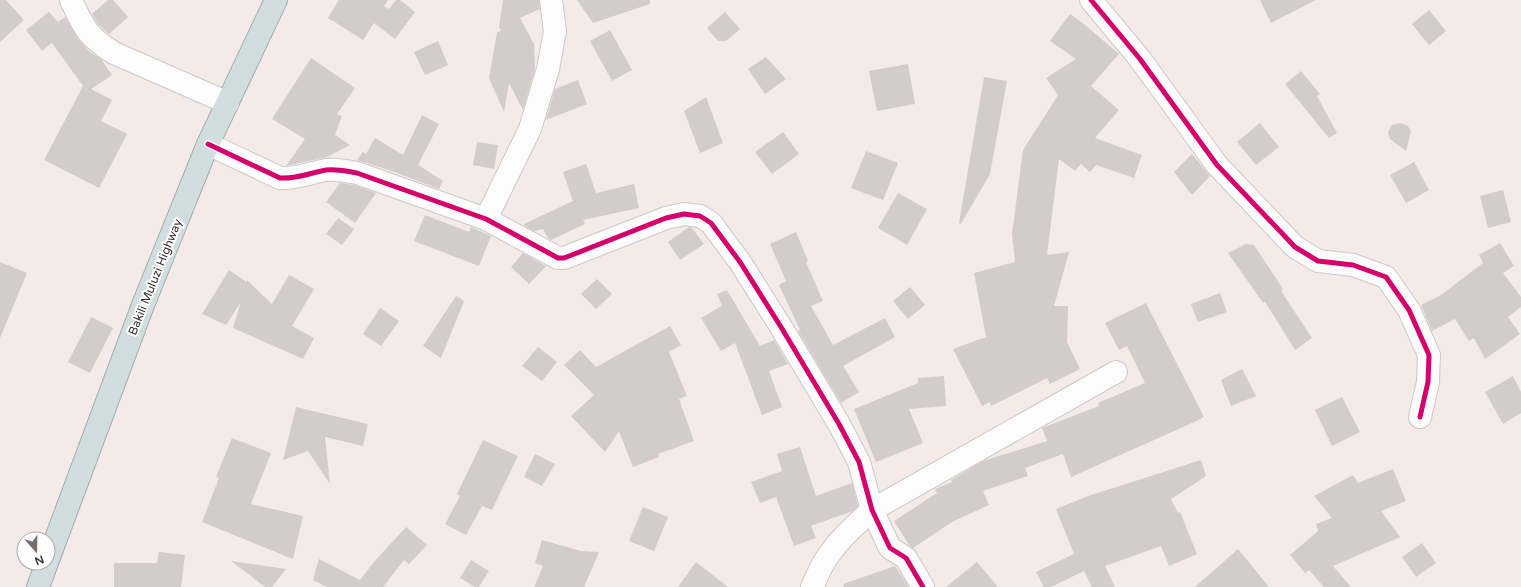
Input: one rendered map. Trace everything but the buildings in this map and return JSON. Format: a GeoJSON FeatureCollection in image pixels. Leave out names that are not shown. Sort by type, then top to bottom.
{"type":"FeatureCollection","features":[{"type":"Feature","properties":{"kind":"highway","name":"Bakili Muluzi Highway"},"geometry":{"type":"LineString","coordinates":[[56,540],[143,305],[208,144],[276,0]]}},
{"type":"Feature","properties":{"kind":"highway","name":"Bakili Muluzi Highway"},"geometry":{"type":"LineString","coordinates":[[38,587],[44,571]]}},
{"type":"Feature","properties":{"kind":"street"},"geometry":{"type":"LineString","coordinates":[[71,0],[83,25],[92,38],[103,46],[228,103]]}},
{"type":"Feature","properties":{"kind":"street"},"geometry":{"type":"LineString","coordinates":[[486,219],[530,129],[545,76],[555,31],[551,0]]}},
{"type":"Feature","properties":{"kind":"street"},"geometry":{"type":"LineString","coordinates":[[1091,0],[1140,59],[1217,165],[1295,246],[1318,261],[1353,265],[1386,278],[1409,310],[1429,355],[1428,382],[1420,417]]}},
{"type":"Feature","properties":{"kind":"street"},"geometry":{"type":"LineString","coordinates":[[208,144],[280,178],[293,179],[327,170],[343,170],[357,173],[486,219],[558,258],[564,258],[666,218],[684,214],[700,216],[711,223],[740,262],[781,327],[839,424],[859,462],[872,510],[890,548],[906,558],[923,587]]}},
{"type":"Feature","properties":{"kind":"street"},"geometry":{"type":"LineString","coordinates":[[812,587],[823,564],[833,549],[848,532],[872,510],[1116,372]]}},
{"type":"Feature","properties":{"kind":"cycle path"},"geometry":{"type":"LineString","coordinates":[[1091,0],[1140,59],[1217,165],[1295,247],[1318,261],[1353,265],[1386,277],[1409,310],[1429,355],[1428,382],[1420,417]]}},
{"type":"Feature","properties":{"kind":"cycle path"},"geometry":{"type":"LineString","coordinates":[[208,144],[280,178],[298,177],[326,170],[357,173],[486,219],[558,258],[564,258],[666,218],[684,214],[700,216],[711,223],[740,262],[781,327],[839,424],[859,462],[872,510],[890,548],[906,558],[923,587]]}}]}
